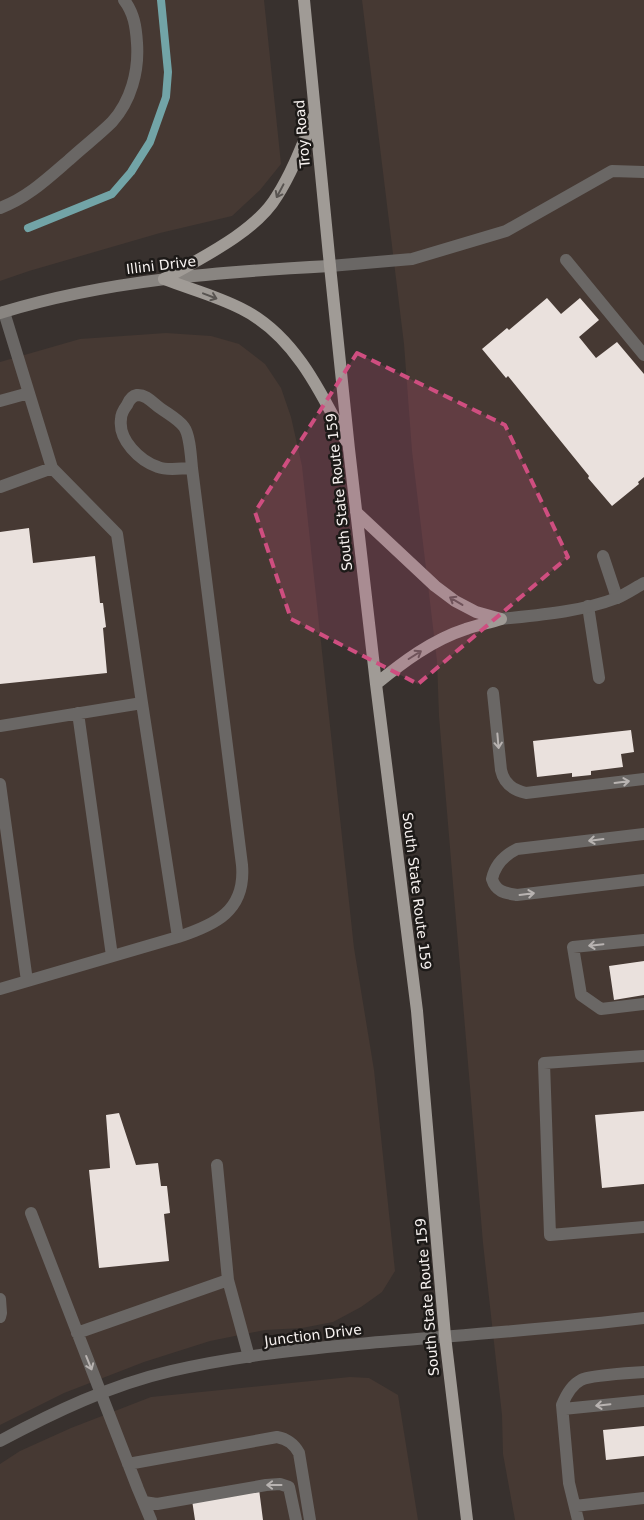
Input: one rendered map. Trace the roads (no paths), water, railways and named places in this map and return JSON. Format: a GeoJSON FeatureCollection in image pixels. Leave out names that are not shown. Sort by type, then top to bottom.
{"type":"FeatureCollection","features":[{"type":"Feature","properties":{"kind":"main road","name":"Troy Road"},"geometry":{"type":"LineString","coordinates":[[304,0],[330,266]]}},
{"type":"Feature","properties":{"kind":"main road"},"geometry":{"type":"LineString","coordinates":[[164,279],[217,249],[256,221],[276,198],[294,163],[315,114]]}},
{"type":"Feature","properties":{"kind":"main road","name":"Illini Drive"},"geometry":{"type":"LineString","coordinates":[[2,313],[40,301],[113,286],[218,273],[330,266]]}},
{"type":"Feature","properties":{"kind":"main road","name":"South State Route 159"},"geometry":{"type":"LineString","coordinates":[[330,266],[376,684],[417,1011],[445,1336],[467,1520]]}},
{"type":"Feature","properties":{"kind":"main road"},"geometry":{"type":"LineString","coordinates":[[164,279],[243,309],[272,328],[296,355],[321,393],[349,449]]}},
{"type":"Feature","properties":{"kind":"main road"},"geometry":{"type":"LineString","coordinates":[[356,512],[434,586],[454,601],[476,612],[501,619]]}},
{"type":"Feature","properties":{"kind":"main road"},"geometry":{"type":"LineString","coordinates":[[376,684],[403,662],[425,648],[466,629],[501,619]]}},
{"type":"Feature","properties":{"kind":"street"},"geometry":{"type":"LineString","coordinates":[[0,208],[18,201],[34,190],[112,122],[123,106],[135,78],[138,63],[134,18],[124,0]]}},
{"type":"Feature","properties":{"kind":"street"},"geometry":{"type":"LineString","coordinates":[[330,266],[412,259],[506,230],[612,171],[644,172]]}},
{"type":"Feature","properties":{"kind":"street"},"geometry":{"type":"LineString","coordinates":[[566,260],[644,355]]}},
{"type":"Feature","properties":{"kind":"street"},"geometry":{"type":"LineString","coordinates":[[2,313],[52,468],[117,534],[178,937]]}},
{"type":"Feature","properties":{"kind":"street"},"geometry":{"type":"LineString","coordinates":[[0,402],[29,393]]}},
{"type":"Feature","properties":{"kind":"street"},"geometry":{"type":"LineString","coordinates":[[0,989],[205,928],[225,915],[232,907],[240,891],[243,874],[192,468],[187,435],[184,427],[144,396],[140,395],[131,398],[123,412],[120,424],[130,447],[156,467],[163,469],[192,468]]}},
{"type":"Feature","properties":{"kind":"street"},"geometry":{"type":"LineString","coordinates":[[0,487],[52,468]]}},
{"type":"Feature","properties":{"kind":"street"},"geometry":{"type":"LineString","coordinates":[[603,556],[617,598]]}},
{"type":"Feature","properties":{"kind":"street"},"geometry":{"type":"LineString","coordinates":[[501,619],[562,612],[588,606],[617,598],[644,582]]}},
{"type":"Feature","properties":{"kind":"street"},"geometry":{"type":"LineString","coordinates":[[588,606],[599,678]]}},
{"type":"Feature","properties":{"kind":"street"},"geometry":{"type":"LineString","coordinates":[[494,693],[501,770],[509,786],[526,793],[644,779]]}},
{"type":"Feature","properties":{"kind":"street"},"geometry":{"type":"LineString","coordinates":[[0,726],[142,703]]}},
{"type":"Feature","properties":{"kind":"street"},"geometry":{"type":"LineString","coordinates":[[78,714],[112,956]]}},
{"type":"Feature","properties":{"kind":"street"},"geometry":{"type":"LineString","coordinates":[[0,784],[27,981]]}},
{"type":"Feature","properties":{"kind":"street"},"geometry":{"type":"LineString","coordinates":[[644,834],[517,849],[502,859],[492,879],[497,889],[517,895],[644,880]]}},
{"type":"Feature","properties":{"kind":"street"},"geometry":{"type":"LineString","coordinates":[[644,940],[573,948],[581,995],[601,1009],[644,1004]]}},
{"type":"Feature","properties":{"kind":"street"},"geometry":{"type":"LineString","coordinates":[[644,1056],[544,1063],[550,1235],[644,1227]]}},
{"type":"Feature","properties":{"kind":"street"},"geometry":{"type":"LineString","coordinates":[[216,1165],[228,1280],[249,1358]]}},
{"type":"Feature","properties":{"kind":"street"},"geometry":{"type":"LineString","coordinates":[[31,1213],[128,1464],[152,1520]]}},
{"type":"Feature","properties":{"kind":"street"},"geometry":{"type":"LineString","coordinates":[[77,1333],[228,1280]]}},
{"type":"Feature","properties":{"kind":"street"},"geometry":{"type":"LineString","coordinates":[[0,1300],[0,1317]]}},
{"type":"Feature","properties":{"kind":"street","name":"Junction Drive"},"geometry":{"type":"LineString","coordinates":[[0,1441],[35,1422],[102,1393],[170,1372],[309,1349],[644,1318]]}},
{"type":"Feature","properties":{"kind":"street"},"geometry":{"type":"LineString","coordinates":[[578,1520],[569,1483],[563,1409],[566,1396],[572,1386],[582,1379],[644,1372]]}},
{"type":"Feature","properties":{"kind":"street"},"geometry":{"type":"LineString","coordinates":[[563,1409],[644,1401]]}},
{"type":"Feature","properties":{"kind":"street"},"geometry":{"type":"LineString","coordinates":[[128,1464],[277,1437],[290,1442],[299,1453],[310,1520]]}},
{"type":"Feature","properties":{"kind":"street"},"geometry":{"type":"LineString","coordinates":[[144,1502],[157,1504],[280,1484],[289,1487],[296,1520]]}},
{"type":"Feature","properties":{"kind":"street"},"geometry":{"type":"LineString","coordinates":[[574,1506],[644,1498]]}},
{"type":"Feature","properties":{"kind":"waterway"},"geometry":{"type":"LineString","coordinates":[[28,228],[112,194],[131,172],[150,142],[166,97],[168,72],[161,0]]}}]}
